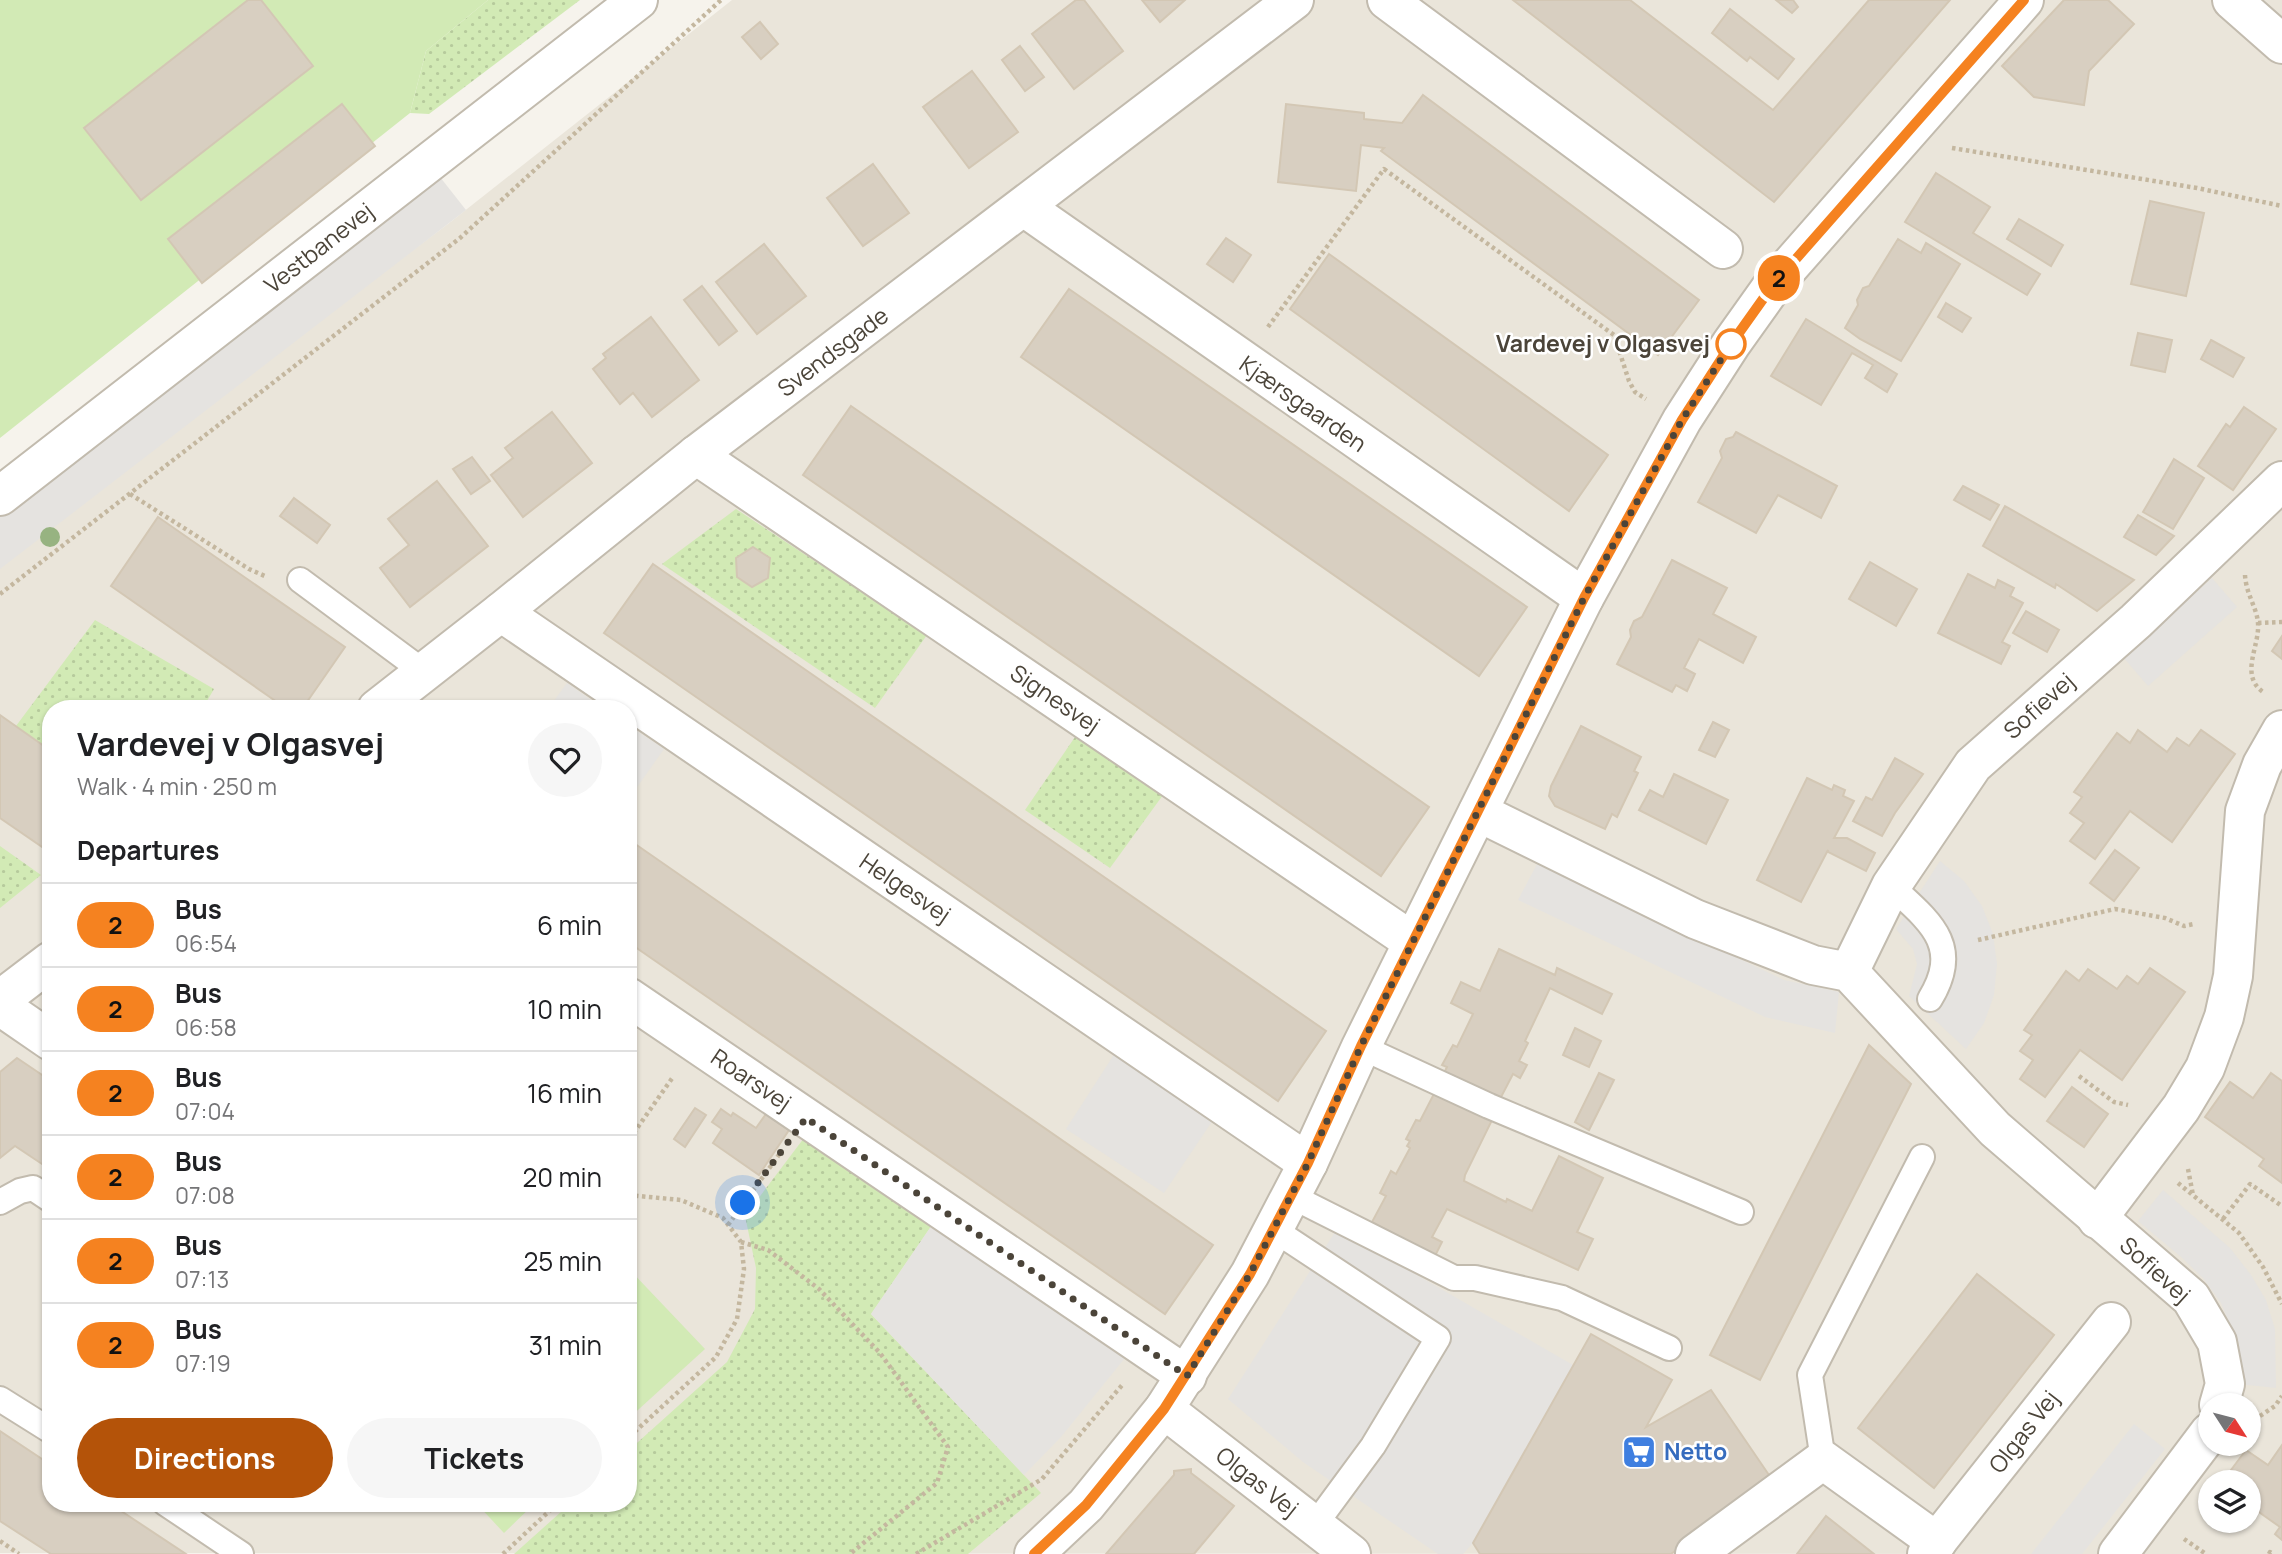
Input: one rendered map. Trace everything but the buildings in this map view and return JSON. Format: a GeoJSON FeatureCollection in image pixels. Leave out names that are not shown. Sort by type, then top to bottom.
{"type":"FeatureCollection","features":[{"type":"Feature","properties":{"kind":"street","name":"Vestbanevej"},"geometry":{"type":"LineString","coordinates":[[0,496],[638,0]]}},
{"type":"Feature","properties":{"kind":"street","name":"Svendsgade"},"geometry":{"type":"LineString","coordinates":[[388,700],[696,455],[1294,0]]}},
{"type":"Feature","properties":{"kind":"street"},"geometry":{"type":"LineString","coordinates":[[1387,0],[1723,249]]}},
{"type":"Feature","properties":{"kind":"street"},"geometry":{"type":"LineString","coordinates":[[1034,1554],[1086,1505],[1164,1409],[1250,1274],[1291,1196],[1361,1046],[1584,598],[1682,420],[1773,285],[2024,0]]}},
{"type":"Feature","properties":{"kind":"street"},"geometry":{"type":"LineString","coordinates":[[2232,0],[2282,44]]}},
{"type":"Feature","properties":{"kind":"street","name":"Kjærsgaarden"},"geometry":{"type":"LineString","coordinates":[[1024,207],[1584,598]]}},
{"type":"Feature","properties":{"kind":"street","name":"Signesvej"},"geometry":{"type":"LineString","coordinates":[[696,455],[1413,942]]}},
{"type":"Feature","properties":{"kind":"street","name":"Sofievej"},"geometry":{"type":"LineString","coordinates":[[2222,1393],[2225,1384],[2217,1342],[2191,1298],[1995,1129],[1849,972],[1891,886],[1973,765],[2136,621],[2282,481]]}},
{"type":"Feature","properties":{"kind":"street","name":"Helgesvej"},"geometry":{"type":"LineString","coordinates":[[501,612],[620,700]]}},
{"type":"Feature","properties":{"kind":"street","name":"Helgesvej"},"geometry":{"type":"LineString","coordinates":[[637,713],[1291,1196]]}},
{"type":"Feature","properties":{"kind":"street"},"geometry":{"type":"LineString","coordinates":[[2097,1219],[2180,1108],[2205,1068],[2224,1017],[2233,976],[2245,811],[2262,765],[2282,730]]}},
{"type":"Feature","properties":{"kind":"street"},"geometry":{"type":"LineString","coordinates":[[1478,812],[1695,919],[1813,965],[1849,972]]}},
{"type":"Feature","properties":{"kind":"street"},"geometry":{"type":"LineString","coordinates":[[0,1000],[42,968]]}},
{"type":"Feature","properties":{"kind":"street","name":"Roarsvej"},"geometry":{"type":"LineString","coordinates":[[637,1003],[1187,1376]]}},
{"type":"Feature","properties":{"kind":"street"},"geometry":{"type":"LineString","coordinates":[[0,1006],[42,1035]]}},
{"type":"Feature","properties":{"kind":"street","name":"Olgas Vej"},"geometry":{"type":"LineString","coordinates":[[1823,1460],[1932,1548],[2111,1322]]}},
{"type":"Feature","properties":{"kind":"street","name":"Olgas Vej"},"geometry":{"type":"LineString","coordinates":[[1164,1409],[1351,1554]]}},
{"type":"Feature","properties":{"kind":"street"},"geometry":{"type":"LineString","coordinates":[[2118,1554],[2198,1448]]}},
{"type":"Feature","properties":{"kind":"street"},"geometry":{"type":"LineString","coordinates":[[1695,1554],[1823,1460]]}},
{"type":"Feature","properties":{"kind":"lane"},"geometry":{"type":"LineString","coordinates":[[300,580],[424,672]]}},
{"type":"Feature","properties":{"kind":"lane"},"geometry":{"type":"LineString","coordinates":[[1891,886],[1927,919],[1937,932],[1944,966],[1940,984],[1930,999]]}},
{"type":"Feature","properties":{"kind":"lane"},"geometry":{"type":"LineString","coordinates":[[1361,1046],[1489,1106],[1741,1212]]}},
{"type":"Feature","properties":{"kind":"lane"},"geometry":{"type":"LineString","coordinates":[[1823,1460],[1810,1375],[1922,1157]]}},
{"type":"Feature","properties":{"kind":"lane"},"geometry":{"type":"LineString","coordinates":[[0,1202],[20,1191],[33,1188],[42,1194]]}},
{"type":"Feature","properties":{"kind":"lane"},"geometry":{"type":"LineString","coordinates":[[1291,1196],[1454,1278],[1475,1278],[1562,1298],[1669,1348]]}},
{"type":"Feature","properties":{"kind":"lane"},"geometry":{"type":"LineString","coordinates":[[1291,1196],[1438,1338],[1373,1446],[1314,1526]]}},
{"type":"Feature","properties":{"kind":"lane"},"geometry":{"type":"LineString","coordinates":[[0,1399],[42,1425]]}},
{"type":"Feature","properties":{"kind":"lane"},"geometry":{"type":"LineString","coordinates":[[179,1512],[242,1554]]}},
{"type":"Feature","properties":{"kind":"path"},"geometry":{"type":"LineString","coordinates":[[0,594],[460,238],[721,0]]}},
{"type":"Feature","properties":{"kind":"path"},"geometry":{"type":"LineString","coordinates":[[1899,140],[2197,188],[2282,206]]}},
{"type":"Feature","properties":{"kind":"path"},"geometry":{"type":"LineString","coordinates":[[1243,362],[1384,169],[1614,335],[1635,392],[1682,420]]}},
{"type":"Feature","properties":{"kind":"path"},"geometry":{"type":"LineString","coordinates":[[130,494],[260,575],[300,580]]}},
{"type":"Feature","properties":{"kind":"path"},"geometry":{"type":"LineString","coordinates":[[2229,532],[2244,561],[2246,589],[2258,623],[2251,667],[2257,688],[2265,694]]}},
{"type":"Feature","properties":{"kind":"path"},"geometry":{"type":"LineString","coordinates":[[2258,623],[2282,622]]}},
{"type":"Feature","properties":{"kind":"path"},"geometry":{"type":"LineString","coordinates":[[1942,947],[2115,909],[2165,918],[2184,926],[2239,914]]}},
{"type":"Feature","properties":{"kind":"path"},"geometry":{"type":"LineString","coordinates":[[2079,1076],[2114,1102],[2131,1106],[2180,1108]]}},
{"type":"Feature","properties":{"kind":"path"},"geometry":{"type":"LineString","coordinates":[[637,1128],[656,1101]]}},
{"type":"Feature","properties":{"kind":"path"},"geometry":{"type":"LineString","coordinates":[[728,1225],[806,1118]]}},
{"type":"Feature","properties":{"kind":"path"},"geometry":{"type":"LineString","coordinates":[[2144,1157],[2239,1233],[2282,1304]]}},
{"type":"Feature","properties":{"kind":"path"},"geometry":{"type":"LineString","coordinates":[[2223,1219],[2250,1184],[2282,1206]]}},
{"type":"Feature","properties":{"kind":"path"},"geometry":{"type":"LineString","coordinates":[[637,1196],[681,1200],[723,1218],[741,1242],[744,1269],[737,1319],[716,1357],[637,1430]]}},
{"type":"Feature","properties":{"kind":"path"},"geometry":{"type":"LineString","coordinates":[[741,1242],[768,1250],[819,1289],[880,1353],[948,1447],[937,1483],[850,1554]]}},
{"type":"Feature","properties":{"kind":"path"},"geometry":{"type":"LineString","coordinates":[[2274,1287],[2282,1284]]}},
{"type":"Feature","properties":{"kind":"path"},"geometry":{"type":"LineString","coordinates":[[916,1554],[1042,1479],[1129,1377],[1187,1376]]}},
{"type":"Feature","properties":{"kind":"path"},"geometry":{"type":"LineString","coordinates":[[2261,1415],[2275,1406],[2282,1396]]}},
{"type":"Feature","properties":{"kind":"path"},"geometry":{"type":"LineString","coordinates":[[503,1554],[548,1512]]}},
{"type":"Feature","properties":{"kind":"path"},"geometry":{"type":"LineString","coordinates":[[0,1541],[19,1554]]}},
{"type":"Feature","properties":{"kind":"shaded area"},"geometry":{"type":"Polygon","coordinates":[[[732,0],[2282,0],[2282,1554],[0,1553],[0,559],[448,224],[732,0]]]}},
{"type":"Feature","properties":{"kind":"shaded area"},"geometry":{"type":"Polygon","coordinates":[[[429,163],[466,210],[0,569],[0,496],[429,163]]]}},
{"type":"Feature","properties":{"kind":"shaded area"},"geometry":{"type":"Polygon","coordinates":[[[2212,578],[2237,607],[2148,686],[2123,657],[2212,578]]]}},
{"type":"Feature","properties":{"kind":"shaded area"},"geometry":{"type":"Polygon","coordinates":[[[567,683],[591,700],[555,700],[567,683]]]}},
{"type":"Feature","properties":{"kind":"shaded area"},"geometry":{"type":"Polygon","coordinates":[[[637,731],[664,749],[637,787],[637,731]]]}},
{"type":"Feature","properties":{"kind":"shaded area"},"geometry":{"type":"Polygon","coordinates":[[[1940,861],[1964,881],[1982,906],[1993,934],[1997,964],[1994,995],[1984,1023],[1966,1049],[1909,996],[1917,964],[1913,949],[1896,929],[1940,861]]]}},
{"type":"Feature","properties":{"kind":"shaded area"},"geometry":{"type":"Polygon","coordinates":[[[1537,864],[1784,980],[1839,992],[1835,1033],[1765,1017],[1518,900],[1537,864]]]}},
{"type":"Feature","properties":{"kind":"shaded area"},"geometry":{"type":"Polygon","coordinates":[[[1115,1053],[1213,1120],[1164,1193],[1066,1129],[1115,1053]]]}},
{"type":"Feature","properties":{"kind":"shaded area"},"geometry":{"type":"Polygon","coordinates":[[[2163,1190],[2230,1248],[2266,1300],[2275,1329],[2276,1388],[2238,1384],[2233,1332],[2221,1303],[2203,1278],[2138,1221],[2163,1190]]]}},
{"type":"Feature","properties":{"kind":"shaded area"},"geometry":{"type":"Polygon","coordinates":[[[932,1225],[1125,1358],[1061,1437],[1024,1475],[871,1314],[932,1225]]]}},
{"type":"Feature","properties":{"kind":"shaded area"},"geometry":{"type":"Polygon","coordinates":[[[1337,1229],[1573,1365],[1473,1543],[1463,1554],[1438,1554],[1303,1462],[1228,1399],[1337,1229]]]}},
{"type":"Feature","properties":{"kind":"shaded area"},"geometry":{"type":"Polygon","coordinates":[[[2134,1424],[2165,1449],[2082,1554],[2031,1554],[2134,1424]]]}},
{"type":"Feature","properties":{"kind":"green space"},"geometry":{"type":"Polygon","coordinates":[[[0,0],[488,0],[426,51],[410,113],[0,438],[0,0]]]}},
{"type":"Feature","properties":{"kind":"green space"},"geometry":{"type":"Polygon","coordinates":[[[488,0],[580,0],[429,114],[410,113],[426,51],[488,0]]]}},
{"type":"Feature","properties":{"kind":"green space"},"geometry":{"type":"Polygon","coordinates":[[[736,509],[927,635],[875,708],[662,564],[736,509]]]}},
{"type":"Feature","properties":{"kind":"green space"},"geometry":{"type":"Polygon","coordinates":[[[95,620],[214,689],[208,700],[42,700],[42,745],[16,726],[95,620]]]}},
{"type":"Feature","properties":{"kind":"green space"},"geometry":{"type":"Polygon","coordinates":[[[1075,737],[1163,795],[1110,868],[1025,810],[1075,737]]]}},
{"type":"Feature","properties":{"kind":"green space"},"geometry":{"type":"Polygon","coordinates":[[[0,846],[41,875],[0,908],[0,846]]]}},
{"type":"Feature","properties":{"kind":"green space"},"geometry":{"type":"Polygon","coordinates":[[[804,1138],[932,1225],[871,1314],[1041,1493],[968,1554],[514,1554],[561,1512],[637,1512],[637,1443],[727,1362],[755,1309],[756,1268],[745,1216],[804,1138]]]}},
{"type":"Feature","properties":{"kind":"green space"},"geometry":{"type":"Polygon","coordinates":[[[637,1277],[705,1349],[637,1411],[637,1277]]]}},
{"type":"Feature","properties":{"kind":"green space"},"geometry":{"type":"Polygon","coordinates":[[[484,1512],[526,1512],[504,1533],[484,1512]]]}},
{"type":"Feature","properties":{"kind":"bus line","name":"2"},"geometry":{"type":"LineString","coordinates":[[1034,1554],[1086,1505],[1164,1409],[1250,1274],[1308,1163],[1361,1046],[1584,598],[1682,420],[1773,285],[2024,0]]}},
{"type":"Feature","properties":{"kind":"place","name":"Vardevej v Olgasvej"},"geometry":{"type":"Point","coordinates":[1731,344]}},
{"type":"Feature","properties":{"kind":"place","name":"Netto"},"geometry":{"type":"Point","coordinates":[1639,1452]}},
{"type":"Feature","properties":{"kind":"route"},"geometry":{"type":"LineString","coordinates":[[743,1203],[806,1118],[1187,1376],[1250,1274],[1308,1163],[1361,1046],[1584,598],[1682,420],[1731,344]]}}]}
